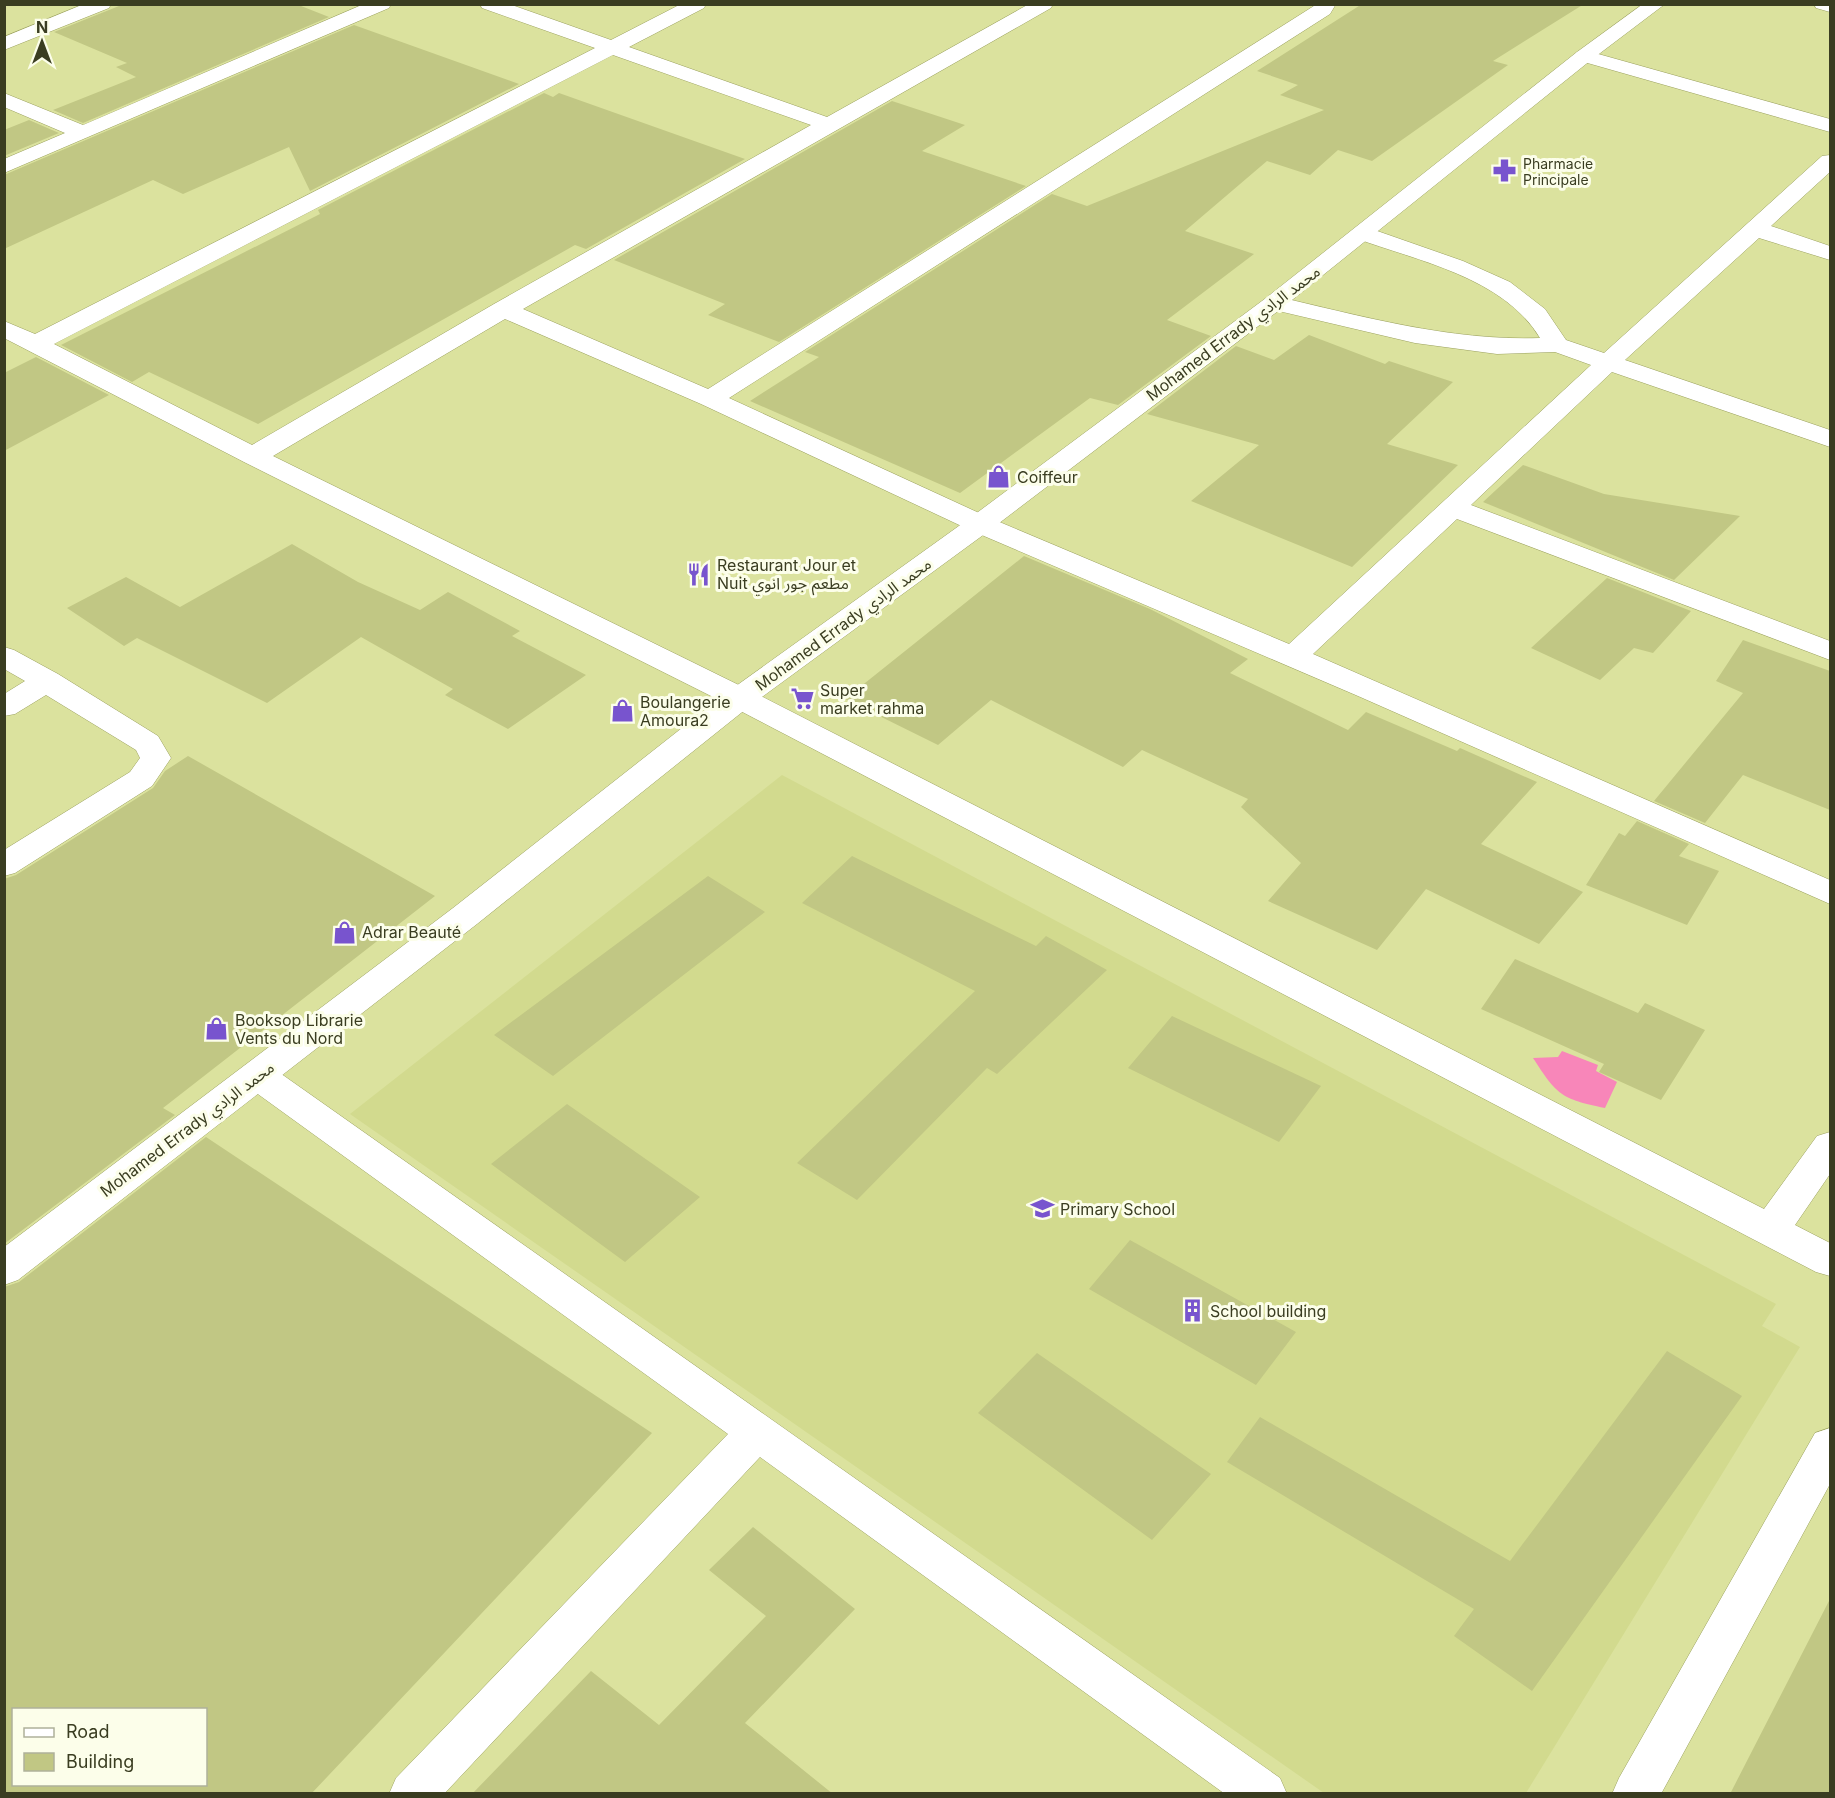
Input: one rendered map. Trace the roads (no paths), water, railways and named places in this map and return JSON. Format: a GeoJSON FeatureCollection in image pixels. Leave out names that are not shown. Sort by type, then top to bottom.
{"type":"FeatureCollection","features":[{"type":"Feature","properties":{"kind":"street"},"geometry":{"type":"LineString","coordinates":[[4,44],[102,4]]}},
{"type":"Feature","properties":{"kind":"street"},"geometry":{"type":"LineString","coordinates":[[4,167],[382,4]]}},
{"type":"Feature","properties":{"kind":"street"},"geometry":{"type":"LineString","coordinates":[[489,4],[609,49],[827,124]]}},
{"type":"Feature","properties":{"kind":"street"},"geometry":{"type":"LineString","coordinates":[[35,344],[697,4]]}},
{"type":"Feature","properties":{"kind":"street"},"geometry":{"type":"LineString","coordinates":[[253,456],[503,309],[827,124],[1044,4]]}},
{"type":"Feature","properties":{"kind":"street"},"geometry":{"type":"LineString","coordinates":[[710,399],[1102,152],[1323,10],[1327,4]]}},
{"type":"Feature","properties":{"kind":"street","name":"Mohamed Errady محمد الرادي"},"geometry":{"type":"LineString","coordinates":[[4,1269],[465,916],[740,698],[980,524],[1274,303],[1584,56],[1656,4]]}},
{"type":"Feature","properties":{"kind":"street"},"geometry":{"type":"LineString","coordinates":[[1823,4],[1830,6]]}},
{"type":"Feature","properties":{"kind":"street"},"geometry":{"type":"LineString","coordinates":[[1584,56],[1830,126]]}},
{"type":"Feature","properties":{"kind":"street"},"geometry":{"type":"LineString","coordinates":[[4,99],[83,133]]}},
{"type":"Feature","properties":{"kind":"street"},"geometry":{"type":"LineString","coordinates":[[1293,657],[1609,362],[1830,161]]}},
{"type":"Feature","properties":{"kind":"street"},"geometry":{"type":"LineString","coordinates":[[1756,229],[1830,253]]}},
{"type":"Feature","properties":{"kind":"street"},"geometry":{"type":"LineString","coordinates":[[1363,233],[1471,273],[1508,292],[1535,313],[1557,345]]}},
{"type":"Feature","properties":{"kind":"street"},"geometry":{"type":"LineString","coordinates":[[1274,303],[1415,336],[1497,346],[1557,345],[1830,439]]}},
{"type":"Feature","properties":{"kind":"street"},"geometry":{"type":"LineString","coordinates":[[503,309],[710,399],[980,524],[1293,657],[1830,893]]}},
{"type":"Feature","properties":{"kind":"street"},"geometry":{"type":"LineString","coordinates":[[4,328],[253,456],[740,698],[1830,1261]]}},
{"type":"Feature","properties":{"kind":"street"},"geometry":{"type":"LineString","coordinates":[[1453,508],[1830,651]]}},
{"type":"Feature","properties":{"kind":"street"},"geometry":{"type":"LineString","coordinates":[[4,656],[147,743],[156,758],[141,779],[4,865]]}},
{"type":"Feature","properties":{"kind":"street"},"geometry":{"type":"LineString","coordinates":[[4,707],[47,681]]}},
{"type":"Feature","properties":{"kind":"street"},"geometry":{"type":"LineString","coordinates":[[257,1075],[1264,1794]]}},
{"type":"Feature","properties":{"kind":"street"},"geometry":{"type":"LineString","coordinates":[[1770,1230],[1830,1146]]}},
{"type":"Feature","properties":{"kind":"street"},"geometry":{"type":"LineString","coordinates":[[412,1794],[756,1433]]}},
{"type":"Feature","properties":{"kind":"street"},"geometry":{"type":"LineString","coordinates":[[1635,1794],[1830,1446]]}},
{"type":"Feature","properties":{"kind":"place","name":"Pharmacie Principale"},"geometry":{"type":"Point","coordinates":[1505,171]}},
{"type":"Feature","properties":{"kind":"place","name":"Coiffeur"},"geometry":{"type":"Point","coordinates":[999,477]}},
{"type":"Feature","properties":{"kind":"place","name":"Restaurant Jour et Nuit مطعم جور انوي"},"geometry":{"type":"Point","coordinates":[699,574]}},
{"type":"Feature","properties":{"kind":"place","name":"Super market rahma"},"geometry":{"type":"Point","coordinates":[802,699]}},
{"type":"Feature","properties":{"kind":"place","name":"Boulangerie Amoura2"},"geometry":{"type":"Point","coordinates":[622,711]}},
{"type":"Feature","properties":{"kind":"place","name":"Adrar Beauté"},"geometry":{"type":"Point","coordinates":[344,932]}},
{"type":"Feature","properties":{"kind":"place","name":"Booksop Librarie Vents du Nord"},"geometry":{"type":"Point","coordinates":[217,1029]}},
{"type":"Feature","properties":{"kind":"place","name":"Primary School"},"geometry":{"type":"Point","coordinates":[1042,1209]}},
{"type":"Feature","properties":{"kind":"place","name":"School building"},"geometry":{"type":"Point","coordinates":[1192,1311]}}]}
